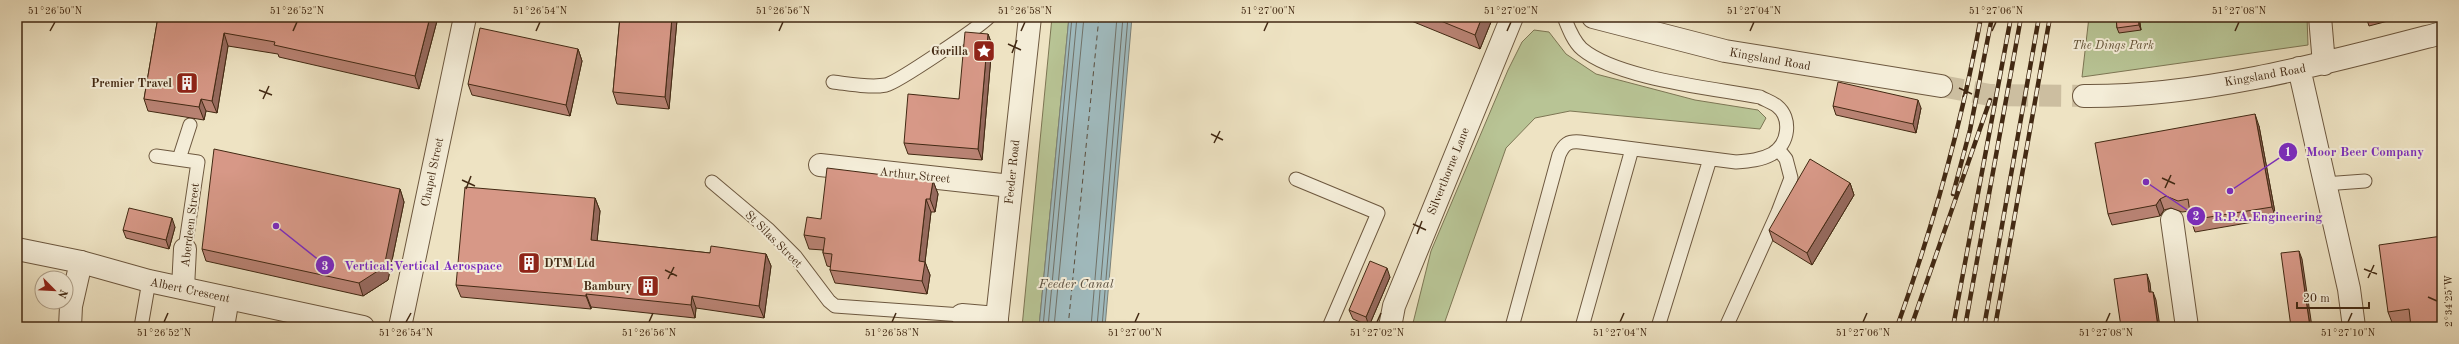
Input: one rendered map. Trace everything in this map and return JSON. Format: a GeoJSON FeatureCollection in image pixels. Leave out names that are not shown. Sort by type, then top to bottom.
{"type":"FeatureCollection","features":[{"type":"Feature","properties":{"kind":"street","name":"Chapel Street"},"geometry":{"type":"LineString","coordinates":[[400,327],[465,17]]}},
{"type":"Feature","properties":{"kind":"street","name":"Feeder Road"},"geometry":{"type":"LineString","coordinates":[[997,322],[1030,17]]}},
{"type":"Feature","properties":{"kind":"street","name":"Silverthorne Lane"},"geometry":{"type":"LineString","coordinates":[[1390,327],[1394,306],[1512,17]]}},
{"type":"Feature","properties":{"kind":"street"},"geometry":{"type":"LineString","coordinates":[[2320,17],[2324,64]]}},
{"type":"Feature","properties":{"kind":"street","name":"Kingsland Road"},"geometry":{"type":"LineString","coordinates":[[1597,18],[1725,51],[1941,86]]}},
{"type":"Feature","properties":{"kind":"street","name":"Kingsland Road"},"geometry":{"type":"LineString","coordinates":[[2084,96],[2132,96],[2324,64],[2442,33]]}},
{"type":"Feature","properties":{"kind":"street"},"geometry":{"type":"LineString","coordinates":[[2299,68],[2324,184],[2350,289],[2354,327]]}},
{"type":"Feature","properties":{"kind":"street","name":"Arthur Street"},"geometry":{"type":"LineString","coordinates":[[820,165],[1011,186]]}},
{"type":"Feature","properties":{"kind":"street"},"geometry":{"type":"LineString","coordinates":[[2172,220],[2187,327]]}},
{"type":"Feature","properties":{"kind":"street","name":"Albert Crescent"},"geometry":{"type":"LineString","coordinates":[[17,249],[81,262],[149,281],[364,327]]}},
{"type":"Feature","properties":{"kind":"street","name":"Aberdeen Street"},"geometry":{"type":"LineString","coordinates":[[183,288],[185,250]]}},
{"type":"Feature","properties":{"kind":"street"},"geometry":{"type":"LineString","coordinates":[[70,327],[71,306],[81,262]]}},
{"type":"Feature","properties":{"kind":"street"},"geometry":{"type":"LineString","coordinates":[[223,327],[228,298]]}},
{"type":"Feature","properties":{"kind":"street","name":"St Silas Street"},"geometry":{"type":"LineString","coordinates":[[962,315],[997,322]]}},
{"type":"Feature","properties":{"kind":"lane"},"geometry":{"type":"LineString","coordinates":[[833,82],[868,86],[887,84],[909,72],[989,17]]}},
{"type":"Feature","properties":{"kind":"lane"},"geometry":{"type":"LineString","coordinates":[[1512,327],[1557,163],[1564,145],[1571,141],[1736,162],[1759,160],[1778,149],[1784,143],[1787,130],[1785,117],[1777,106],[1760,97],[1630,72],[1602,62],[1580,48],[1564,17]]}},
{"type":"Feature","properties":{"kind":"lane"},"geometry":{"type":"LineString","coordinates":[[156,156],[179,159],[190,125]]}},
{"type":"Feature","properties":{"kind":"lane"},"geometry":{"type":"LineString","coordinates":[[1582,327],[1632,149]]}},
{"type":"Feature","properties":{"kind":"lane"},"geometry":{"type":"LineString","coordinates":[[1726,327],[1778,212],[1791,178],[1786,159],[1778,149]]}},
{"type":"Feature","properties":{"kind":"lane","name":"Aberdeen Street"},"geometry":{"type":"LineString","coordinates":[[179,159],[198,162],[185,250]]}},
{"type":"Feature","properties":{"kind":"lane"},"geometry":{"type":"LineString","coordinates":[[1658,327],[1710,159]]}},
{"type":"Feature","properties":{"kind":"lane"},"geometry":{"type":"LineString","coordinates":[[1296,179],[1378,214],[1329,327]]}},
{"type":"Feature","properties":{"kind":"lane"},"geometry":{"type":"LineString","coordinates":[[2324,184],[2365,181]]}},
{"type":"Feature","properties":{"kind":"lane","name":"St Silas Street"},"geometry":{"type":"LineString","coordinates":[[712,182],[769,230],[795,256],[829,301],[835,306],[962,315]]}},
{"type":"Feature","properties":{"kind":"lane"},"geometry":{"type":"LineString","coordinates":[[141,327],[149,281]]}},
{"type":"Feature","properties":{"kind":"green space"},"geometry":{"type":"Polygon","coordinates":[[[1052,17],[1069,17],[1039,327],[1022,327],[1052,17]]]}},
{"type":"Feature","properties":{"kind":"green space","name":"The Dings Park"},"geometry":{"type":"Polygon","coordinates":[[[2089,17],[2307,17],[2308,45],[2082,77],[2089,17]]]}},
{"type":"Feature","properties":{"kind":"green space"},"geometry":{"type":"Polygon","coordinates":[[[1534,30],[1549,32],[1566,54],[1596,74],[1695,100],[1758,110],[1766,118],[1760,129],[1570,111],[1535,118],[1506,148],[1443,327],[1412,327],[1431,251],[1508,70],[1522,42],[1534,30]]]}},
{"type":"Feature","properties":{"kind":"water","name":"Feeder Canal"},"geometry":{"type":"Polygon","coordinates":[[[1069,17],[1132,17],[1105,327],[1039,327],[1069,17]]]}},
{"type":"Feature","properties":{"kind":"building"},"geometry":{"type":"Polygon","coordinates":[[[158,17],[430,17],[415,76],[274,45],[275,42],[224,33],[212,101],[201,99],[199,107],[144,99],[158,17]]]}},
{"type":"Feature","properties":{"kind":"building"},"geometry":{"type":"Polygon","coordinates":[[[620,17],[672,17],[665,97],[613,92],[620,17]]]}},
{"type":"Feature","properties":{"kind":"building"},"geometry":{"type":"Polygon","coordinates":[[[1431,17],[1482,17],[1475,35],[1431,17]]]}},
{"type":"Feature","properties":{"kind":"building"},"geometry":{"type":"Polygon","coordinates":[[[2116,17],[2138,17],[2139,25],[2117,28],[2116,17]]]}},
{"type":"Feature","properties":{"kind":"building"},"geometry":{"type":"Polygon","coordinates":[[[480,28],[578,49],[566,105],[468,84],[480,28]]]}},
{"type":"Feature","properties":{"kind":"building"},"geometry":{"type":"Polygon","coordinates":[[[965,32],[988,34],[978,149],[904,143],[908,94],[959,99],[965,32]]]}},
{"type":"Feature","properties":{"kind":"building"},"geometry":{"type":"Polygon","coordinates":[[[1838,82],[1918,100],[1913,124],[1833,106],[1838,82]]]}},
{"type":"Feature","properties":{"kind":"building"},"geometry":{"type":"Polygon","coordinates":[[[2255,114],[2272,207],[2191,220],[2188,199],[2178,201],[2166,196],[2160,199],[2156,205],[2108,214],[2095,143],[2255,114]]]}},
{"type":"Feature","properties":{"kind":"building"},"geometry":{"type":"Polygon","coordinates":[[[214,149],[400,189],[384,267],[359,283],[202,249],[214,149]]]}},
{"type":"Feature","properties":{"kind":"building"},"geometry":{"type":"Polygon","coordinates":[[[1810,159],[1850,183],[1807,253],[1769,230],[1810,159]]]}},
{"type":"Feature","properties":{"kind":"building"},"geometry":{"type":"Polygon","coordinates":[[[827,168],[933,181],[930,199],[926,199],[919,261],[925,262],[922,281],[830,270],[832,254],[823,253],[825,238],[804,235],[807,217],[821,219],[827,168]]]}},
{"type":"Feature","properties":{"kind":"building"},"geometry":{"type":"Polygon","coordinates":[[[465,187],[595,198],[591,240],[710,253],[711,246],[766,254],[759,306],[692,296],[691,305],[586,294],[586,296],[456,285],[465,187]]]}},
{"type":"Feature","properties":{"kind":"building"},"geometry":{"type":"Polygon","coordinates":[[[129,208],[172,218],[166,240],[123,230],[129,208]]]}},
{"type":"Feature","properties":{"kind":"building"},"geometry":{"type":"Polygon","coordinates":[[[2442,236],[2442,327],[2411,327],[2409,309],[2388,312],[2379,245],[2442,236]]]}},
{"type":"Feature","properties":{"kind":"building"},"geometry":{"type":"Polygon","coordinates":[[[2299,251],[2310,327],[2291,327],[2281,253],[2299,251]]]}},
{"type":"Feature","properties":{"kind":"building"},"geometry":{"type":"Polygon","coordinates":[[[1370,261],[1387,268],[1366,317],[1349,310],[1370,261]]]}},
{"type":"Feature","properties":{"kind":"building"},"geometry":{"type":"Polygon","coordinates":[[[2147,274],[2149,292],[2153,292],[2158,327],[2121,327],[2114,279],[2147,274]]]}},
{"type":"Feature","properties":{"kind":"building"},"geometry":{"type":"Polygon","coordinates":[[[17,325],[27,326],[27,327],[17,327],[17,325]]]}},
{"type":"Feature","properties":{"kind":"ferry route"},"geometry":{"type":"LineString","coordinates":[[1068,327],[1099,17]]}},
{"type":"Feature","properties":{"kind":"tunnel"},"geometry":{"type":"LineString","coordinates":[[1941,86],[1990,95],[2084,96]]}},
{"type":"Feature","properties":{"kind":"railway"},"geometry":{"type":"LineString","coordinates":[[1897,327],[1923,251],[1956,135],[1981,17]]}},
{"type":"Feature","properties":{"kind":"railway"},"geometry":{"type":"LineString","coordinates":[[1953,194],[1970,130],[1992,17]]}},
{"type":"Feature","properties":{"kind":"railway"},"geometry":{"type":"LineString","coordinates":[[1953,327],[2011,17]]}},
{"type":"Feature","properties":{"kind":"railway"},"geometry":{"type":"LineString","coordinates":[[1965,327],[2021,17]]}},
{"type":"Feature","properties":{"kind":"railway"},"geometry":{"type":"LineString","coordinates":[[1984,327],[2039,17]]}},
{"type":"Feature","properties":{"kind":"railway"},"geometry":{"type":"LineString","coordinates":[[1995,327],[2050,17]]}},
{"type":"Feature","properties":{"kind":"railway"},"geometry":{"type":"LineString","coordinates":[[1911,327],[1990,100]]}},
{"type":"Feature","properties":{"kind":"place","name":"Gorilla"},"geometry":{"type":"Point","coordinates":[984,51]}},
{"type":"Feature","properties":{"kind":"place","name":"Premier Travel"},"geometry":{"type":"Point","coordinates":[187,83]}},
{"type":"Feature","properties":{"kind":"place","name":"R.P.A.Engineering"},"geometry":{"type":"Point","coordinates":[2146,182]}},
{"type":"Feature","properties":{"kind":"place","name":"Moor Beer Company"},"geometry":{"type":"Point","coordinates":[2230,191]}},
{"type":"Feature","properties":{"kind":"place","name":"Vertical;Vertical Aerospace"},"geometry":{"type":"Point","coordinates":[276,226]}},
{"type":"Feature","properties":{"kind":"place","name":"DTM Ltd"},"geometry":{"type":"Point","coordinates":[529,263]}},
{"type":"Feature","properties":{"kind":"place","name":"Bambury"},"geometry":{"type":"Point","coordinates":[648,286]}}]}
